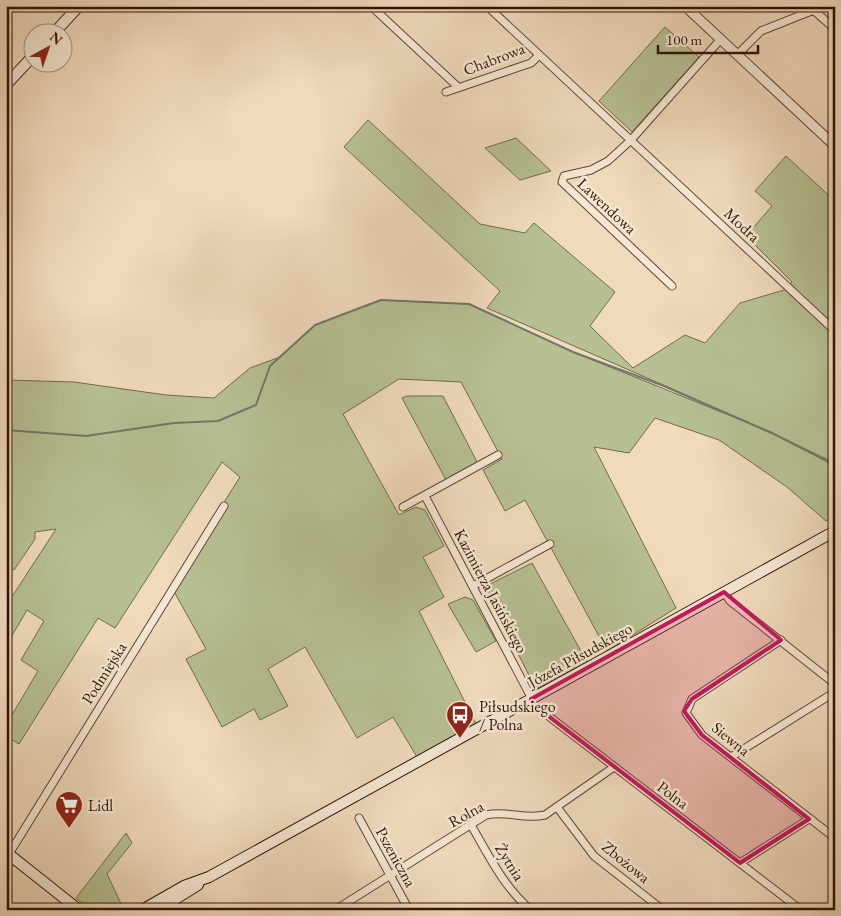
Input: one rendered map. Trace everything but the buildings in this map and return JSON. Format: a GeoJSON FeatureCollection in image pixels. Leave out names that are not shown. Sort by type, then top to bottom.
{"type":"FeatureCollection","features":[{"type":"Feature","properties":{"kind":"main road"},"geometry":{"type":"LineString","coordinates":[[64,22],[79,6]]}},
{"type":"Feature","properties":{"kind":"main road"},"geometry":{"type":"LineString","coordinates":[[6,85],[22,67]]}},
{"type":"Feature","properties":{"kind":"main road","name":"Józefa Piłsudskiego"},"geometry":{"type":"LineString","coordinates":[[158,910],[209,877],[835,531]]}},
{"type":"Feature","properties":{"kind":"main road"},"geometry":{"type":"LineString","coordinates":[[8,853],[79,910]]}},
{"type":"Feature","properties":{"kind":"main road","name":"Józefa Piłsudskiego"},"geometry":{"type":"LineString","coordinates":[[142,910],[184,886],[209,877]]}},
{"type":"Feature","properties":{"kind":"street","name":"Chabrowa"},"geometry":{"type":"LineString","coordinates":[[372,6],[458,87]]}},
{"type":"Feature","properties":{"kind":"street","name":"Modra"},"geometry":{"type":"LineString","coordinates":[[487,6],[835,331]]}},
{"type":"Feature","properties":{"kind":"street"},"geometry":{"type":"LineString","coordinates":[[685,6],[835,146]]}},
{"type":"Feature","properties":{"kind":"street"},"geometry":{"type":"LineString","coordinates":[[737,55],[760,31],[812,8],[835,29]]}},
{"type":"Feature","properties":{"kind":"street"},"geometry":{"type":"LineString","coordinates":[[631,140],[720,40]]}},
{"type":"Feature","properties":{"kind":"street","name":"Chabrowa"},"geometry":{"type":"LineString","coordinates":[[446,92],[531,63],[539,55]]}},
{"type":"Feature","properties":{"kind":"street","name":"Lawendowa"},"geometry":{"type":"LineString","coordinates":[[631,140],[608,160],[591,170],[564,176],[562,182],[672,286]]}},
{"type":"Feature","properties":{"kind":"street"},"geometry":{"type":"LineString","coordinates":[[403,507],[498,455]]}},
{"type":"Feature","properties":{"kind":"street","name":"Kazimierza Jasińskiego"},"geometry":{"type":"LineString","coordinates":[[426,496],[531,699]]}},
{"type":"Feature","properties":{"kind":"street","name":"Podmiejska"},"geometry":{"type":"LineString","coordinates":[[8,853],[224,506]]}},
{"type":"Feature","properties":{"kind":"street"},"geometry":{"type":"LineString","coordinates":[[473,586],[550,544]]}},
{"type":"Feature","properties":{"kind":"street"},"geometry":{"type":"LineString","coordinates":[[724,592],[730,601],[780,640],[832,676],[835,684]]}},
{"type":"Feature","properties":{"kind":"street","name":"Siewna"},"geometry":{"type":"LineString","coordinates":[[780,640],[692,699],[686,713],[702,735],[835,838]]}},
{"type":"Feature","properties":{"kind":"street"},"geometry":{"type":"LineString","coordinates":[[730,757],[835,692]]}},
{"type":"Feature","properties":{"kind":"street","name":"Polna"},"geometry":{"type":"LineString","coordinates":[[531,699],[534,705],[800,910]]}},
{"type":"Feature","properties":{"kind":"street","name":"Rolna"},"geometry":{"type":"LineString","coordinates":[[335,910],[486,815],[497,812],[532,818],[545,815],[614,767]]}},
{"type":"Feature","properties":{"kind":"street","name":"Zbożowa"},"geometry":{"type":"LineString","coordinates":[[557,807],[594,856],[663,910]]}},
{"type":"Feature","properties":{"kind":"street","name":"Pszeniczna"},"geometry":{"type":"LineString","coordinates":[[359,818],[409,910]]}},
{"type":"Feature","properties":{"kind":"street"},"geometry":{"type":"LineString","coordinates":[[740,863],[809,819]]}},
{"type":"Feature","properties":{"kind":"street","name":"Żytnia"},"geometry":{"type":"LineString","coordinates":[[471,825],[507,885],[518,900],[531,910]]}},
{"type":"Feature","properties":{"kind":"highlighted area"},"geometry":{"type":"Polygon","coordinates":[[[724,592],[781,640],[692,699],[684,711],[702,735],[809,819],[740,863],[534,705],[531,699],[724,592]]]}},
{"type":"Feature","properties":{"kind":"green space"},"geometry":{"type":"Polygon","coordinates":[[[665,27],[699,57],[632,132],[599,101],[665,27]]]}},
{"type":"Feature","properties":{"kind":"green space"},"geometry":{"type":"Polygon","coordinates":[[[368,120],[480,224],[525,233],[534,223],[615,292],[590,326],[633,368],[685,335],[705,343],[740,303],[784,290],[792,282],[746,236],[772,206],[755,191],[786,156],[835,201],[835,463],[782,438],[835,466],[835,517],[826,521],[787,487],[719,440],[655,418],[629,453],[594,447],[676,608],[607,651],[525,500],[505,511],[483,470],[502,459],[461,382],[399,379],[343,414],[399,515],[416,507],[425,510],[444,546],[423,557],[444,597],[419,611],[476,724],[417,757],[393,717],[357,738],[305,647],[268,669],[288,706],[260,720],[254,709],[222,727],[186,659],[206,649],[171,586],[240,477],[222,462],[115,628],[98,618],[19,744],[6,736],[6,725],[38,671],[21,660],[44,621],[27,610],[10,639],[6,637],[6,606],[56,529],[35,532],[35,539],[14,570],[6,565],[6,380],[74,382],[166,395],[214,398],[250,368],[280,357],[315,325],[381,300],[469,304],[573,352],[773,433],[487,308],[500,291],[344,147],[368,120]]]}},
{"type":"Feature","properties":{"kind":"green space"},"geometry":{"type":"Polygon","coordinates":[[[516,138],[551,171],[520,180],[485,148],[516,138]]]}},
{"type":"Feature","properties":{"kind":"green space"},"geometry":{"type":"Polygon","coordinates":[[[407,396],[443,396],[477,462],[446,480],[402,398],[407,396]]]}},
{"type":"Feature","properties":{"kind":"green space"},"geometry":{"type":"Polygon","coordinates":[[[532,563],[587,662],[536,689],[486,591],[490,584],[532,563]]]}},
{"type":"Feature","properties":{"kind":"green space"},"geometry":{"type":"Polygon","coordinates":[[[465,597],[473,600],[496,641],[476,652],[448,604],[465,597]]]}},
{"type":"Feature","properties":{"kind":"green space"},"geometry":{"type":"Polygon","coordinates":[[[126,833],[132,843],[107,874],[124,910],[91,910],[76,898],[126,833]]]}},
{"type":"Feature","properties":{"kind":"waterway"},"geometry":{"type":"LineString","coordinates":[[6,430],[86,436],[174,423],[218,421],[256,405],[270,366],[315,325],[381,300],[469,304],[573,352],[664,386],[776,435],[835,465]]}},
{"type":"Feature","properties":{"kind":"place","name":"Piłsudskiego / Polna"},"geometry":{"type":"Point","coordinates":[460,739]}},
{"type":"Feature","properties":{"kind":"place","name":"Lidl"},"geometry":{"type":"Point","coordinates":[69,829]}}]}
